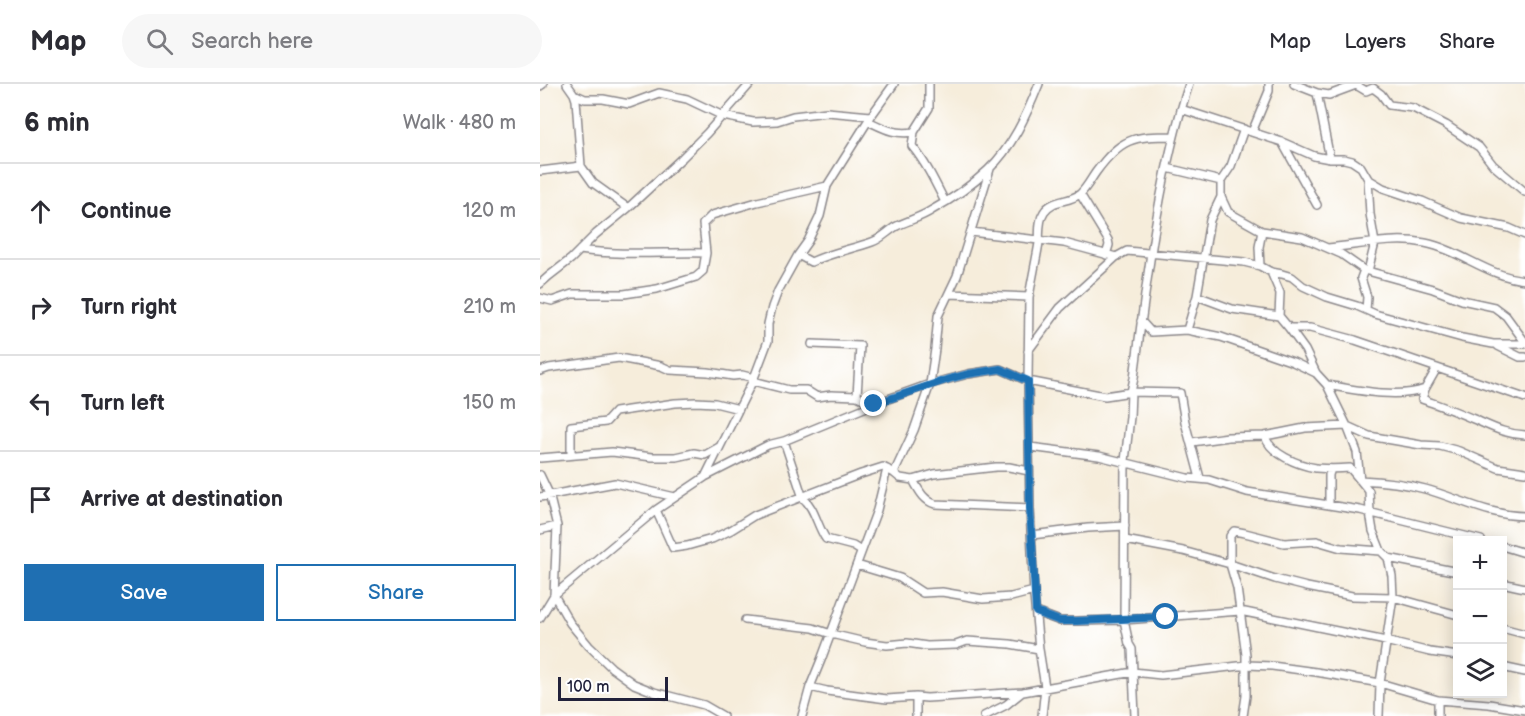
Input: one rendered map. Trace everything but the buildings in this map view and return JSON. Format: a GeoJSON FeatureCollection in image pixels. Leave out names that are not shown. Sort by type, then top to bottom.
{"type":"FeatureCollection","features":[{"type":"Feature","properties":{"kind":"street"},"geometry":{"type":"LineString","coordinates":[[567,84],[574,93],[585,99],[603,99],[629,104],[659,93],[687,99],[723,116],[753,122],[777,121],[793,116],[826,112],[869,119],[892,132],[902,134],[914,132]]}},
{"type":"Feature","properties":{"kind":"street"},"geometry":{"type":"LineString","coordinates":[[540,284],[571,259],[682,158],[750,84]]}},
{"type":"Feature","properties":{"kind":"street"},"geometry":{"type":"LineString","coordinates":[[705,477],[754,379],[768,341],[768,324],[772,307],[783,281],[808,241],[820,216],[827,186],[894,84]]}},
{"type":"Feature","properties":{"kind":"street"},"geometry":{"type":"LineString","coordinates":[[929,84],[929,108],[914,132],[912,146],[928,168],[945,202]]}},
{"type":"Feature","properties":{"kind":"street"},"geometry":{"type":"LineString","coordinates":[[798,255],[811,262],[874,242],[895,227],[916,219],[955,196],[990,169],[1004,151],[1028,111],[1039,84]]}},
{"type":"Feature","properties":{"kind":"street"},"geometry":{"type":"LineString","coordinates":[[1135,716],[1132,649],[1124,620],[1125,461],[1131,392],[1151,253],[1167,168],[1181,109],[1190,84]]}},
{"type":"Feature","properties":{"kind":"street"},"geometry":{"type":"LineString","coordinates":[[1269,84],[1269,91],[1221,181],[1221,197],[1228,212],[1262,231],[1302,237],[1341,254],[1366,270],[1462,300],[1494,307],[1506,316],[1525,343]]}},
{"type":"Feature","properties":{"kind":"street"},"geometry":{"type":"LineString","coordinates":[[1294,84],[1329,95],[1356,85],[1366,91],[1373,88],[1389,105],[1413,108],[1446,125],[1479,147],[1493,165],[1525,192]]}},
{"type":"Feature","properties":{"kind":"street"},"geometry":{"type":"LineString","coordinates":[[574,93],[580,166],[593,183],[628,208]]}},
{"type":"Feature","properties":{"kind":"street"},"geometry":{"type":"LineString","coordinates":[[1317,93],[1329,159]]}},
{"type":"Feature","properties":{"kind":"street"},"geometry":{"type":"LineString","coordinates":[[1181,109],[1282,142],[1314,156],[1344,159],[1361,167],[1368,179],[1370,214],[1375,243],[1361,278],[1367,297],[1366,309]]}},
{"type":"Feature","properties":{"kind":"street"},"geometry":{"type":"LineString","coordinates":[[1042,716],[1045,687],[1039,649],[1032,556],[1028,381],[1029,297],[1039,240],[1039,223],[1050,204],[1080,194],[1109,154],[1122,143],[1142,137],[1174,136]]}},
{"type":"Feature","properties":{"kind":"street"},"geometry":{"type":"LineString","coordinates":[[1282,142],[1317,205]]}},
{"type":"Feature","properties":{"kind":"street"},"geometry":{"type":"LineString","coordinates":[[540,171],[580,166]]}},
{"type":"Feature","properties":{"kind":"street"},"geometry":{"type":"LineString","coordinates":[[1167,168],[1221,181]]}},
{"type":"Feature","properties":{"kind":"street"},"geometry":{"type":"LineString","coordinates":[[802,716],[810,687],[891,471],[914,430],[930,384],[938,316],[957,276],[990,169]]}},
{"type":"Feature","properties":{"kind":"street"},"geometry":{"type":"LineString","coordinates":[[1368,179],[1383,188],[1422,201],[1461,218],[1509,228],[1525,235]]}},
{"type":"Feature","properties":{"kind":"street"},"geometry":{"type":"LineString","coordinates":[[540,298],[552,301],[572,294],[624,294],[657,289],[696,277],[703,271],[706,253],[703,224],[709,217],[757,202],[827,186]]}},
{"type":"Feature","properties":{"kind":"street"},"geometry":{"type":"LineString","coordinates":[[1080,194],[1108,240],[1106,255]]}},
{"type":"Feature","properties":{"kind":"street"},"geometry":{"type":"LineString","coordinates":[[1187,330],[1197,296],[1210,220],[1221,197]]}},
{"type":"Feature","properties":{"kind":"street"},"geometry":{"type":"LineString","coordinates":[[1260,266],[1259,246],[1262,231]]}},
{"type":"Feature","properties":{"kind":"street"},"geometry":{"type":"LineString","coordinates":[[971,232],[1064,243],[1116,257]]}},
{"type":"Feature","properties":{"kind":"street"},"geometry":{"type":"LineString","coordinates":[[1327,248],[1394,241],[1426,243],[1502,275],[1525,280]]}},
{"type":"Feature","properties":{"kind":"street"},"geometry":{"type":"LineString","coordinates":[[580,250],[606,254],[706,253]]}},
{"type":"Feature","properties":{"kind":"street"},"geometry":{"type":"LineString","coordinates":[[1028,351],[1060,308],[1116,257],[1127,251],[1244,261],[1271,272],[1292,277],[1303,286],[1327,297],[1375,314],[1492,344],[1525,343]]}},
{"type":"Feature","properties":{"kind":"street"},"geometry":{"type":"LineString","coordinates":[[1271,272],[1280,293],[1279,316]]}},
{"type":"Feature","properties":{"kind":"street"},"geometry":{"type":"LineString","coordinates":[[949,294],[1029,297]]}},
{"type":"Feature","properties":{"kind":"street"},"geometry":{"type":"LineString","coordinates":[[1197,296],[1232,309],[1279,316],[1305,350],[1316,373]]}},
{"type":"Feature","properties":{"kind":"street"},"geometry":{"type":"LineString","coordinates":[[1141,321],[1151,332],[1187,330],[1231,341],[1293,362],[1316,373],[1328,385],[1347,426],[1357,452],[1360,480]]}},
{"type":"Feature","properties":{"kind":"street"},"geometry":{"type":"LineString","coordinates":[[1290,328],[1310,328],[1333,333],[1525,398]]}},
{"type":"Feature","properties":{"kind":"street"},"geometry":{"type":"LineString","coordinates":[[812,344],[860,346],[857,396]]}},
{"type":"Feature","properties":{"kind":"street"},"geometry":{"type":"LineString","coordinates":[[1492,344],[1520,357],[1525,357]]}},
{"type":"Feature","properties":{"kind":"street"},"geometry":{"type":"LineString","coordinates":[[540,370],[620,358],[670,370],[742,375],[789,390],[806,390],[817,397],[857,396],[874,404]]}},
{"type":"Feature","properties":{"kind":"street"},"geometry":{"type":"LineString","coordinates":[[1437,368],[1425,388],[1422,399],[1499,431],[1525,435]]}},
{"type":"Feature","properties":{"kind":"street"},"geometry":{"type":"LineString","coordinates":[[540,618],[554,595],[656,510],[705,477],[768,445],[784,441],[930,384],[968,374],[1000,369],[1028,381],[1105,396],[1131,392],[1180,393],[1200,478]]}},
{"type":"Feature","properties":{"kind":"street"},"geometry":{"type":"LineString","coordinates":[[1328,385],[1365,392],[1390,393],[1416,392],[1425,388]]}},
{"type":"Feature","properties":{"kind":"street"},"geometry":{"type":"LineString","coordinates":[[571,455],[571,426],[606,422],[615,412],[696,402],[739,408]]}},
{"type":"Feature","properties":{"kind":"street"},"geometry":{"type":"LineString","coordinates":[[1192,442],[1228,437],[1265,436],[1305,428],[1347,426],[1369,436],[1440,446],[1459,451],[1498,468],[1525,472]]}},
{"type":"Feature","properties":{"kind":"street"},"geometry":{"type":"LineString","coordinates":[[1265,436],[1267,442],[1278,453],[1298,462],[1331,469],[1350,468],[1370,491],[1373,531],[1381,551],[1388,558],[1393,597],[1380,683],[1379,716]]}},
{"type":"Feature","properties":{"kind":"street"},"geometry":{"type":"LineString","coordinates":[[784,441],[803,498],[808,502],[819,529],[826,539],[853,546],[861,551]]}},
{"type":"Feature","properties":{"kind":"street"},"geometry":{"type":"LineString","coordinates":[[540,458],[612,452],[652,457],[676,457],[693,453],[705,455],[719,447]]}},
{"type":"Feature","properties":{"kind":"street"},"geometry":{"type":"LineString","coordinates":[[1030,447],[1125,461],[1187,478],[1200,478],[1247,492],[1345,507],[1465,536]]}},
{"type":"Feature","properties":{"kind":"street"},"geometry":{"type":"LineString","coordinates":[[656,510],[673,548],[712,539],[755,515],[883,467],[900,478],[913,480],[934,474],[996,467],[1029,471]]}},
{"type":"Feature","properties":{"kind":"street"},"geometry":{"type":"LineString","coordinates":[[1329,505],[1331,469]]}},
{"type":"Feature","properties":{"kind":"street"},"geometry":{"type":"LineString","coordinates":[[540,475],[549,494],[557,526],[554,595],[576,631],[612,668],[634,684],[654,692],[704,705],[723,716]]}},
{"type":"Feature","properties":{"kind":"street"},"geometry":{"type":"LineString","coordinates":[[913,480],[922,496],[928,502],[935,504],[1030,508]]}},
{"type":"Feature","properties":{"kind":"street"},"geometry":{"type":"LineString","coordinates":[[1360,480],[1394,481],[1427,489],[1495,512],[1525,516]]}},
{"type":"Feature","properties":{"kind":"street"},"geometry":{"type":"LineString","coordinates":[[540,497],[615,483],[675,497]]}},
{"type":"Feature","properties":{"kind":"street"},"geometry":{"type":"LineString","coordinates":[[540,530],[557,526]]}},
{"type":"Feature","properties":{"kind":"street"},"geometry":{"type":"LineString","coordinates":[[1032,535],[1125,526]]}},
{"type":"Feature","properties":{"kind":"street"},"geometry":{"type":"LineString","coordinates":[[1243,716],[1247,665],[1237,588],[1230,564],[1230,536],[1234,531],[1284,543],[1317,541],[1341,548],[1381,551]]}},
{"type":"Feature","properties":{"kind":"street"},"geometry":{"type":"LineString","coordinates":[[1125,540],[1183,551],[1307,587],[1352,596],[1393,597],[1453,614]]}},
{"type":"Feature","properties":{"kind":"street"},"geometry":{"type":"LineString","coordinates":[[1507,547],[1525,553]]}},
{"type":"Feature","properties":{"kind":"street"},"geometry":{"type":"LineString","coordinates":[[1388,558],[1453,571]]}},
{"type":"Feature","properties":{"kind":"street"},"geometry":{"type":"LineString","coordinates":[[857,565],[900,578],[923,593],[942,592],[983,599],[1011,597],[1034,591]]}},
{"type":"Feature","properties":{"kind":"street"},"geometry":{"type":"LineString","coordinates":[[1507,584],[1525,588]]}},
{"type":"Feature","properties":{"kind":"street"},"geometry":{"type":"LineString","coordinates":[[1036,612],[1060,621],[1124,620],[1240,611],[1453,655]]}},
{"type":"Feature","properties":{"kind":"street"},"geometry":{"type":"LineString","coordinates":[[745,620],[813,628],[865,642],[887,645],[907,643],[927,646],[956,645],[967,641],[1039,649]]}},
{"type":"Feature","properties":{"kind":"street"},"geometry":{"type":"LineString","coordinates":[[1507,629],[1525,634]]}},
{"type":"Feature","properties":{"kind":"street"},"geometry":{"type":"LineString","coordinates":[[810,687],[827,692],[887,699],[934,698],[1023,692],[1133,672],[1161,675],[1247,665],[1316,672],[1380,683],[1438,700],[1489,704],[1525,710]]}},
{"type":"Feature","properties":{"kind":"street"},"geometry":{"type":"LineString","coordinates":[[1507,668],[1525,672]]}},
{"type":"Feature","properties":{"kind":"street"},"geometry":{"type":"LineString","coordinates":[[984,716],[1006,705],[1023,692]]}},
{"type":"Feature","properties":{"kind":"street"},"geometry":{"type":"LineString","coordinates":[[916,698],[916,716]]}},
{"type":"Feature","properties":{"kind":"street"},"geometry":{"type":"LineString","coordinates":[[1438,700],[1438,716]]}},
{"type":"Feature","properties":{"kind":"route"},"geometry":{"type":"LineString","coordinates":[[874,404],[930,384],[968,374],[1000,369],[1028,381],[1030,508],[1036,612],[1060,621],[1166,617]]}}]}
